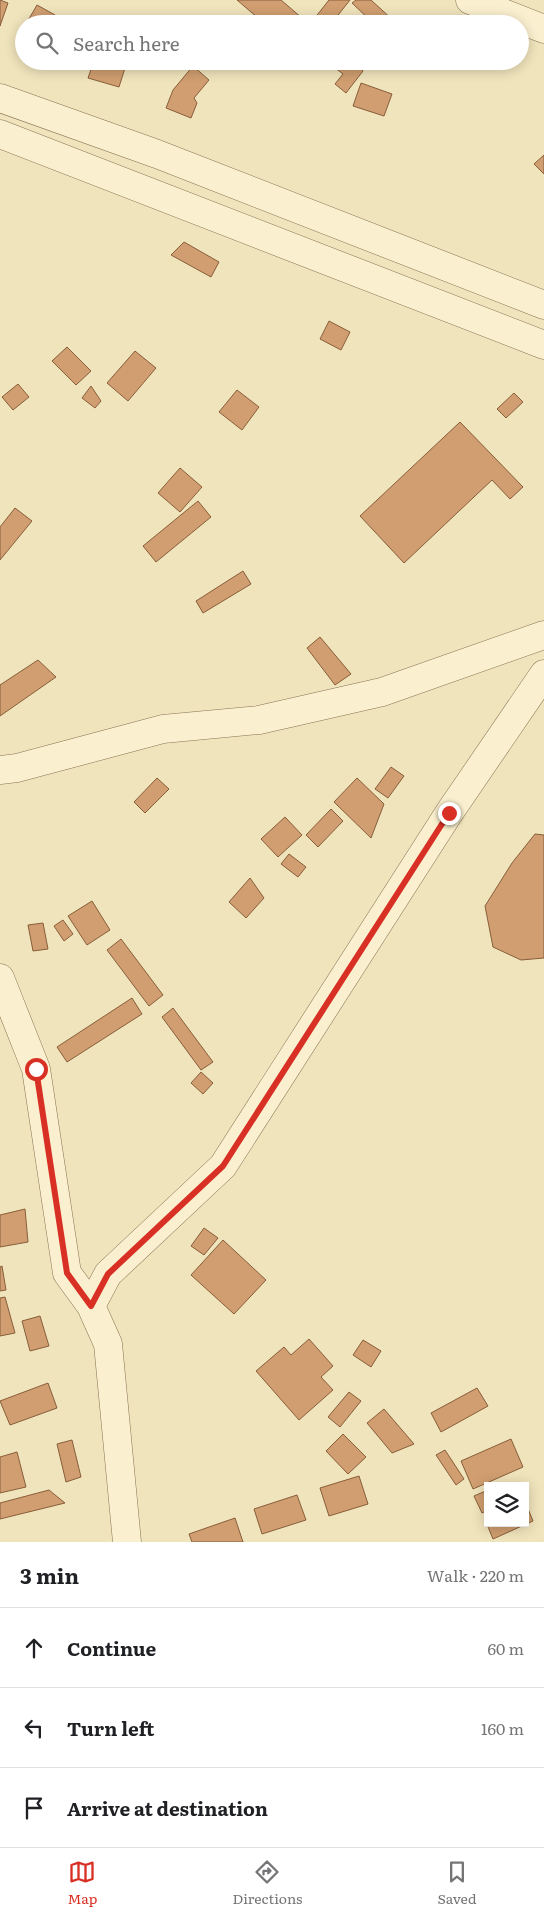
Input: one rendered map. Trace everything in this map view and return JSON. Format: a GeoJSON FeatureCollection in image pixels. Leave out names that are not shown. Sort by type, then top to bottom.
{"type":"FeatureCollection","features":[{"type":"Feature","properties":{"kind":"street"},"geometry":{"type":"LineString","coordinates":[[470,0],[508,15]]}},
{"type":"Feature","properties":{"kind":"street"},"geometry":{"type":"LineString","coordinates":[[529,23],[544,29]]}},
{"type":"Feature","properties":{"kind":"street"},"geometry":{"type":"LineString","coordinates":[[0,98],[167,157],[544,305]]}},
{"type":"Feature","properties":{"kind":"street"},"geometry":{"type":"LineString","coordinates":[[0,134],[544,345]]}},
{"type":"Feature","properties":{"kind":"street"},"geometry":{"type":"LineString","coordinates":[[0,770],[17,768],[163,729],[260,720],[382,692],[544,635]]}},
{"type":"Feature","properties":{"kind":"street"},"geometry":{"type":"LineString","coordinates":[[91,1306],[108,1274],[223,1166],[449,813],[544,674]]}},
{"type":"Feature","properties":{"kind":"street"},"geometry":{"type":"LineString","coordinates":[[0,978],[36,1069],[67,1273],[91,1306],[108,1344],[126,1542]]}},
{"type":"Feature","properties":{"kind":"building"},"geometry":{"type":"Polygon","coordinates":[[[0,0],[8,3],[0,26],[0,0]]]}},
{"type":"Feature","properties":{"kind":"building"},"geometry":{"type":"Polygon","coordinates":[[[237,0],[281,0],[298,15],[254,15],[237,0]]]}},
{"type":"Feature","properties":{"kind":"building"},"geometry":{"type":"Polygon","coordinates":[[[329,0],[350,0],[338,15],[317,15],[329,0]]]}},
{"type":"Feature","properties":{"kind":"building"},"geometry":{"type":"Polygon","coordinates":[[[356,0],[371,0],[387,15],[365,15],[352,3],[356,0]]]}},
{"type":"Feature","properties":{"kind":"building"},"geometry":{"type":"Polygon","coordinates":[[[37,5],[55,15],[31,15],[37,5]]]}},
{"type":"Feature","properties":{"kind":"building"},"geometry":{"type":"Polygon","coordinates":[[[91,70],[124,70],[119,87],[88,78],[91,70]]]}},
{"type":"Feature","properties":{"kind":"building"},"geometry":{"type":"Polygon","coordinates":[[[190,70],[198,70],[209,80],[194,98],[197,103],[191,118],[166,108],[173,90],[190,70]]]}},
{"type":"Feature","properties":{"kind":"building"},"geometry":{"type":"Polygon","coordinates":[[[338,70],[363,71],[346,93],[335,84],[343,74],[338,70]]]}},
{"type":"Feature","properties":{"kind":"building"},"geometry":{"type":"Polygon","coordinates":[[[361,83],[392,94],[384,116],[353,106],[361,83]]]}},
{"type":"Feature","properties":{"kind":"building"},"geometry":{"type":"Polygon","coordinates":[[[544,155],[544,174],[534,164],[544,155]]]}},
{"type":"Feature","properties":{"kind":"building"},"geometry":{"type":"Polygon","coordinates":[[[184,242],[219,262],[211,277],[171,255],[184,242]]]}},
{"type":"Feature","properties":{"kind":"building"},"geometry":{"type":"Polygon","coordinates":[[[329,321],[350,332],[341,350],[320,339],[329,321]]]}},
{"type":"Feature","properties":{"kind":"building"},"geometry":{"type":"Polygon","coordinates":[[[67,347],[91,371],[76,385],[52,361],[67,347]]]}},
{"type":"Feature","properties":{"kind":"building"},"geometry":{"type":"Polygon","coordinates":[[[135,351],[156,368],[128,401],[107,383],[135,351]]]}},
{"type":"Feature","properties":{"kind":"building"},"geometry":{"type":"Polygon","coordinates":[[[18,384],[29,397],[13,410],[2,397],[18,384]]]}},
{"type":"Feature","properties":{"kind":"building"},"geometry":{"type":"Polygon","coordinates":[[[91,386],[101,401],[95,408],[82,398],[91,386]]]}},
{"type":"Feature","properties":{"kind":"building"},"geometry":{"type":"Polygon","coordinates":[[[237,390],[259,407],[242,430],[219,412],[237,390]]]}},
{"type":"Feature","properties":{"kind":"building"},"geometry":{"type":"Polygon","coordinates":[[[514,393],[523,402],[506,418],[497,409],[514,393]]]}},
{"type":"Feature","properties":{"kind":"building"},"geometry":{"type":"Polygon","coordinates":[[[460,422],[523,487],[510,499],[492,480],[404,563],[360,516],[460,422]]]}},
{"type":"Feature","properties":{"kind":"building"},"geometry":{"type":"Polygon","coordinates":[[[180,468],[202,487],[180,512],[158,493],[180,468]]]}},
{"type":"Feature","properties":{"kind":"building"},"geometry":{"type":"Polygon","coordinates":[[[198,501],[211,517],[156,562],[143,546],[198,501]]]}},
{"type":"Feature","properties":{"kind":"building"},"geometry":{"type":"Polygon","coordinates":[[[15,508],[32,521],[0,560],[0,527],[15,508]]]}},
{"type":"Feature","properties":{"kind":"building"},"geometry":{"type":"Polygon","coordinates":[[[243,571],[251,584],[203,613],[196,601],[243,571]]]}},
{"type":"Feature","properties":{"kind":"building"},"geometry":{"type":"Polygon","coordinates":[[[320,637],[351,674],[335,685],[307,648],[320,637]]]}},
{"type":"Feature","properties":{"kind":"building"},"geometry":{"type":"Polygon","coordinates":[[[38,660],[56,677],[0,716],[0,685],[38,660]]]}},
{"type":"Feature","properties":{"kind":"building"},"geometry":{"type":"Polygon","coordinates":[[[391,767],[404,776],[388,798],[375,789],[391,767]]]}},
{"type":"Feature","properties":{"kind":"building"},"geometry":{"type":"Polygon","coordinates":[[[157,778],[169,789],[145,813],[134,802],[157,778]]]}},
{"type":"Feature","properties":{"kind":"building"},"geometry":{"type":"Polygon","coordinates":[[[357,778],[384,804],[371,838],[334,802],[357,778]]]}},
{"type":"Feature","properties":{"kind":"building"},"geometry":{"type":"Polygon","coordinates":[[[331,809],[343,821],[318,847],[306,835],[331,809]]]}},
{"type":"Feature","properties":{"kind":"building"},"geometry":{"type":"Polygon","coordinates":[[[285,817],[302,835],[278,857],[261,839],[285,817]]]}},
{"type":"Feature","properties":{"kind":"building"},"geometry":{"type":"Polygon","coordinates":[[[535,834],[544,835],[544,958],[521,960],[493,947],[485,906],[512,863],[535,834]]]}},
{"type":"Feature","properties":{"kind":"building"},"geometry":{"type":"Polygon","coordinates":[[[289,854],[306,867],[298,877],[281,864],[289,854]]]}},
{"type":"Feature","properties":{"kind":"building"},"geometry":{"type":"Polygon","coordinates":[[[250,878],[264,898],[246,918],[229,902],[250,878]]]}},
{"type":"Feature","properties":{"kind":"building"},"geometry":{"type":"Polygon","coordinates":[[[92,901],[110,930],[87,945],[68,916],[92,901]]]}},
{"type":"Feature","properties":{"kind":"building"},"geometry":{"type":"Polygon","coordinates":[[[63,920],[73,934],[64,941],[54,926],[63,920]]]}},
{"type":"Feature","properties":{"kind":"building"},"geometry":{"type":"Polygon","coordinates":[[[43,923],[48,949],[33,951],[28,925],[43,923]]]}},
{"type":"Feature","properties":{"kind":"building"},"geometry":{"type":"Polygon","coordinates":[[[121,939],[163,995],[149,1006],[107,950],[121,939]]]}},
{"type":"Feature","properties":{"kind":"building"},"geometry":{"type":"Polygon","coordinates":[[[132,998],[142,1014],[67,1062],[57,1047],[132,998]]]}},
{"type":"Feature","properties":{"kind":"building"},"geometry":{"type":"Polygon","coordinates":[[[173,1008],[213,1062],[201,1070],[162,1017],[173,1008]]]}},
{"type":"Feature","properties":{"kind":"building"},"geometry":{"type":"Polygon","coordinates":[[[201,1072],[213,1083],[203,1094],[191,1083],[201,1072]]]}},
{"type":"Feature","properties":{"kind":"building"},"geometry":{"type":"Polygon","coordinates":[[[25,1209],[28,1242],[0,1247],[0,1215],[25,1209]]]}},
{"type":"Feature","properties":{"kind":"building"},"geometry":{"type":"Polygon","coordinates":[[[204,1228],[218,1238],[204,1255],[191,1246],[204,1228]]]}},
{"type":"Feature","properties":{"kind":"building"},"geometry":{"type":"Polygon","coordinates":[[[223,1240],[266,1280],[234,1314],[191,1275],[223,1240]]]}},
{"type":"Feature","properties":{"kind":"building"},"geometry":{"type":"Polygon","coordinates":[[[2,1266],[6,1290],[0,1291],[0,1267],[2,1266]]]}},
{"type":"Feature","properties":{"kind":"building"},"geometry":{"type":"Polygon","coordinates":[[[5,1297],[15,1333],[0,1336],[0,1298],[5,1297]]]}},
{"type":"Feature","properties":{"kind":"building"},"geometry":{"type":"Polygon","coordinates":[[[40,1316],[49,1346],[30,1351],[22,1321],[40,1316]]]}},
{"type":"Feature","properties":{"kind":"building"},"geometry":{"type":"Polygon","coordinates":[[[309,1339],[333,1366],[321,1377],[333,1390],[299,1420],[256,1371],[284,1347],[291,1355],[309,1339]]]}},
{"type":"Feature","properties":{"kind":"building"},"geometry":{"type":"Polygon","coordinates":[[[363,1340],[381,1351],[371,1367],[353,1355],[363,1340]]]}},
{"type":"Feature","properties":{"kind":"building"},"geometry":{"type":"Polygon","coordinates":[[[48,1383],[57,1408],[10,1425],[0,1401],[48,1383]]]}},
{"type":"Feature","properties":{"kind":"building"},"geometry":{"type":"Polygon","coordinates":[[[477,1388],[488,1406],[441,1432],[431,1413],[477,1388]]]}},
{"type":"Feature","properties":{"kind":"building"},"geometry":{"type":"Polygon","coordinates":[[[349,1392],[361,1401],[340,1427],[328,1417],[349,1392]]]}},
{"type":"Feature","properties":{"kind":"building"},"geometry":{"type":"Polygon","coordinates":[[[384,1409],[414,1444],[392,1453],[367,1423],[384,1409]]]}},
{"type":"Feature","properties":{"kind":"building"},"geometry":{"type":"Polygon","coordinates":[[[343,1434],[366,1457],[348,1474],[326,1451],[343,1434]]]}},
{"type":"Feature","properties":{"kind":"building"},"geometry":{"type":"Polygon","coordinates":[[[511,1439],[523,1467],[489,1482],[484,1482],[484,1484],[473,1489],[461,1461],[511,1439]]]}},
{"type":"Feature","properties":{"kind":"building"},"geometry":{"type":"Polygon","coordinates":[[[72,1440],[81,1477],[66,1482],[57,1444],[72,1440]]]}},
{"type":"Feature","properties":{"kind":"building"},"geometry":{"type":"Polygon","coordinates":[[[445,1450],[464,1479],[456,1485],[436,1455],[445,1450]]]}},
{"type":"Feature","properties":{"kind":"building"},"geometry":{"type":"Polygon","coordinates":[[[17,1452],[26,1487],[0,1493],[0,1457],[17,1452]]]}},
{"type":"Feature","properties":{"kind":"building"},"geometry":{"type":"Polygon","coordinates":[[[359,1476],[368,1504],[329,1516],[320,1488],[359,1476]]]}},
{"type":"Feature","properties":{"kind":"building"},"geometry":{"type":"Polygon","coordinates":[[[49,1490],[65,1503],[0,1519],[0,1503],[49,1490]]]}},
{"type":"Feature","properties":{"kind":"building"},"geometry":{"type":"Polygon","coordinates":[[[484,1492],[484,1512],[482,1513],[474,1496],[484,1492]]]}},
{"type":"Feature","properties":{"kind":"building"},"geometry":{"type":"Polygon","coordinates":[[[297,1495],[306,1520],[262,1534],[254,1509],[297,1495]]]}},
{"type":"Feature","properties":{"kind":"building"},"geometry":{"type":"Polygon","coordinates":[[[529,1511],[533,1521],[529,1523],[529,1511]]]}},
{"type":"Feature","properties":{"kind":"building"},"geometry":{"type":"Polygon","coordinates":[[[235,1518],[243,1542],[192,1542],[189,1534],[235,1518]]]}},
{"type":"Feature","properties":{"kind":"building"},"geometry":{"type":"Polygon","coordinates":[[[488,1527],[520,1527],[493,1539],[488,1527]]]}},
{"type":"Feature","properties":{"kind":"route"},"geometry":{"type":"LineString","coordinates":[[36,1069],[67,1273],[91,1306],[108,1274],[223,1166],[449,813]]}}]}
